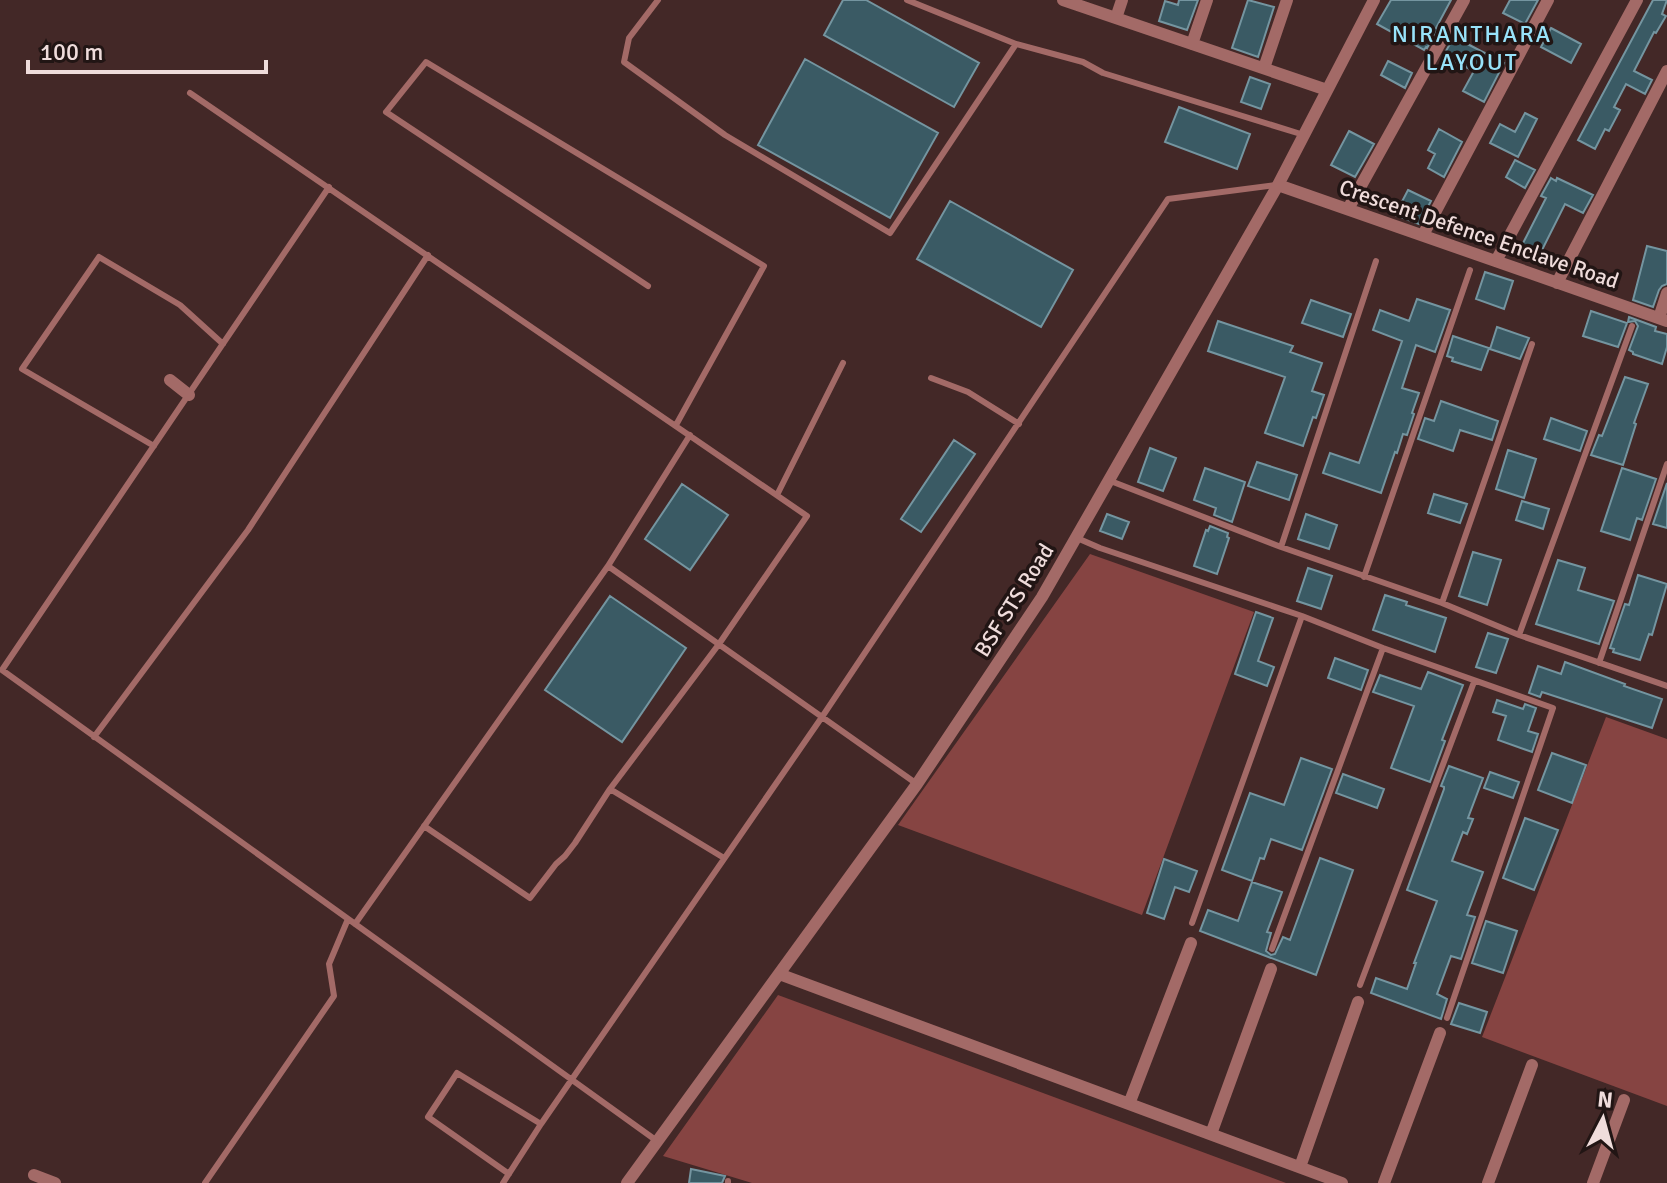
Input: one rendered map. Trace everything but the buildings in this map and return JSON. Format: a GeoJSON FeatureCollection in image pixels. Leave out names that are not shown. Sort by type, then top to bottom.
{"type":"FeatureCollection","features":[{"type":"Feature","properties":{"kind":"street"},"geometry":{"type":"LineString","coordinates":[[1063,0],[1327,90]]}},
{"type":"Feature","properties":{"kind":"street"},"geometry":{"type":"LineString","coordinates":[[1116,18],[1122,0]]}},
{"type":"Feature","properties":{"kind":"street"},"geometry":{"type":"LineString","coordinates":[[1192,44],[1207,0]]}},
{"type":"Feature","properties":{"kind":"street"},"geometry":{"type":"LineString","coordinates":[[1264,68],[1287,0]]}},
{"type":"Feature","properties":{"kind":"street","name":"BSF STS Road"},"geometry":{"type":"LineString","coordinates":[[627,1183],[917,784],[1042,597],[1278,185],[1374,0]]}},
{"type":"Feature","properties":{"kind":"street"},"geometry":{"type":"LineString","coordinates":[[1348,209],[1464,0]]}},
{"type":"Feature","properties":{"kind":"street"},"geometry":{"type":"LineString","coordinates":[[1423,235],[1548,0]]}},
{"type":"Feature","properties":{"kind":"street"},"geometry":{"type":"LineString","coordinates":[[1496,261],[1637,0]]}},
{"type":"Feature","properties":{"kind":"street"},"geometry":{"type":"LineString","coordinates":[[1557,283],[1667,71]]}},
{"type":"Feature","properties":{"kind":"street","name":"Crescent Defence Enclave Road"},"geometry":{"type":"LineString","coordinates":[[1278,185],[1663,320]]}},
{"type":"Feature","properties":{"kind":"street"},"geometry":{"type":"LineString","coordinates":[[1663,320],[1667,293]]}},
{"type":"Feature","properties":{"kind":"street"},"geometry":{"type":"LineString","coordinates":[[170,380],[189,395]]}},
{"type":"Feature","properties":{"kind":"street"},"geometry":{"type":"LineString","coordinates":[[1129,1104],[1191,943]]}},
{"type":"Feature","properties":{"kind":"street"},"geometry":{"type":"LineString","coordinates":[[1211,1134],[1271,969]]}},
{"type":"Feature","properties":{"kind":"street"},"geometry":{"type":"LineString","coordinates":[[779,974],[1342,1183]]}},
{"type":"Feature","properties":{"kind":"street"},"geometry":{"type":"LineString","coordinates":[[1300,1167],[1358,1002]]}},
{"type":"Feature","properties":{"kind":"street"},"geometry":{"type":"LineString","coordinates":[[1384,1183],[1440,1033]]}},
{"type":"Feature","properties":{"kind":"street"},"geometry":{"type":"LineString","coordinates":[[1488,1183],[1532,1065]]}},
{"type":"Feature","properties":{"kind":"street"},"geometry":{"type":"LineString","coordinates":[[1593,1183],[1624,1100]]}},
{"type":"Feature","properties":{"kind":"street"},"geometry":{"type":"LineString","coordinates":[[34,1175],[55,1183]]}},
{"type":"Feature","properties":{"kind":"lane"},"geometry":{"type":"LineString","coordinates":[[658,0],[629,38],[624,62],[725,135],[890,233],[1016,44]]}},
{"type":"Feature","properties":{"kind":"lane"},"geometry":{"type":"LineString","coordinates":[[907,0],[1016,44],[1083,62],[1103,73],[1304,135]]}},
{"type":"Feature","properties":{"kind":"lane"},"geometry":{"type":"LineString","coordinates":[[648,286],[386,112],[426,62],[764,266],[676,425]]}},
{"type":"Feature","properties":{"kind":"lane"},"geometry":{"type":"LineString","coordinates":[[190,93],[807,516],[719,644],[610,789],[575,843],[530,898],[424,826]]}},
{"type":"Feature","properties":{"kind":"lane"},"geometry":{"type":"LineString","coordinates":[[503,1183],[822,717],[1168,199],[1278,185]]}},
{"type":"Feature","properties":{"kind":"lane"},"geometry":{"type":"LineString","coordinates":[[329,187],[1,671],[657,1141]]}},
{"type":"Feature","properties":{"kind":"lane"},"geometry":{"type":"LineString","coordinates":[[94,737],[248,530],[428,255]]}},
{"type":"Feature","properties":{"kind":"lane"},"geometry":{"type":"LineString","coordinates":[[154,446],[22,369],[99,257],[180,305],[223,344]]}},
{"type":"Feature","properties":{"kind":"lane"},"geometry":{"type":"LineString","coordinates":[[1281,547],[1376,261]]}},
{"type":"Feature","properties":{"kind":"lane"},"geometry":{"type":"LineString","coordinates":[[1364,577],[1470,270]]}},
{"type":"Feature","properties":{"kind":"lane"},"geometry":{"type":"LineString","coordinates":[[1519,635],[1632,326]]}},
{"type":"Feature","properties":{"kind":"lane"},"geometry":{"type":"LineString","coordinates":[[1442,603],[1532,344]]}},
{"type":"Feature","properties":{"kind":"lane"},"geometry":{"type":"LineString","coordinates":[[777,495],[843,363]]}},
{"type":"Feature","properties":{"kind":"lane"},"geometry":{"type":"LineString","coordinates":[[931,378],[968,392],[1019,424]]}},
{"type":"Feature","properties":{"kind":"lane"},"geometry":{"type":"LineString","coordinates":[[355,924],[608,566],[690,435]]}},
{"type":"Feature","properties":{"kind":"lane"},"geometry":{"type":"LineString","coordinates":[[1599,663],[1667,464]]}},
{"type":"Feature","properties":{"kind":"lane"},"geometry":{"type":"LineString","coordinates":[[1108,480],[1281,547],[1442,603],[1519,635],[1667,686]]}},
{"type":"Feature","properties":{"kind":"lane"},"geometry":{"type":"LineString","coordinates":[[1077,538],[1553,708],[1447,1018]]}},
{"type":"Feature","properties":{"kind":"lane"},"geometry":{"type":"LineString","coordinates":[[608,566],[917,784]]}},
{"type":"Feature","properties":{"kind":"lane"},"geometry":{"type":"LineString","coordinates":[[1192,923],[1302,616]]}},
{"type":"Feature","properties":{"kind":"lane"},"geometry":{"type":"LineString","coordinates":[[1272,949],[1383,648]]}},
{"type":"Feature","properties":{"kind":"lane"},"geometry":{"type":"LineString","coordinates":[[1360,985],[1474,682]]}},
{"type":"Feature","properties":{"kind":"lane"},"geometry":{"type":"LineString","coordinates":[[610,789],[724,858]]}},
{"type":"Feature","properties":{"kind":"lane"},"geometry":{"type":"LineString","coordinates":[[205,1183],[334,996],[329,964],[348,919]]}},
{"type":"Feature","properties":{"kind":"lane"},"geometry":{"type":"LineString","coordinates":[[509,1174],[428,1117],[457,1073],[541,1124]]}},
{"type":"Feature","properties":{"kind":"shaded area"},"geometry":{"type":"Polygon","coordinates":[[[1090,554],[1254,612],[1142,915],[898,825],[1090,554]]]}},
{"type":"Feature","properties":{"kind":"shaded area"},"geometry":{"type":"Polygon","coordinates":[[[1606,717],[1667,739],[1667,1106],[1482,1037],[1606,717]]]}},
{"type":"Feature","properties":{"kind":"shaded area"},"geometry":{"type":"Polygon","coordinates":[[[778,995],[1286,1183],[752,1183],[663,1156],[778,995]]]}},
{"type":"Feature","properties":{"kind":"district","name":"NIRANTHARA LAYOUT"},"geometry":{"type":"Point","coordinates":[1472,48]}}]}
